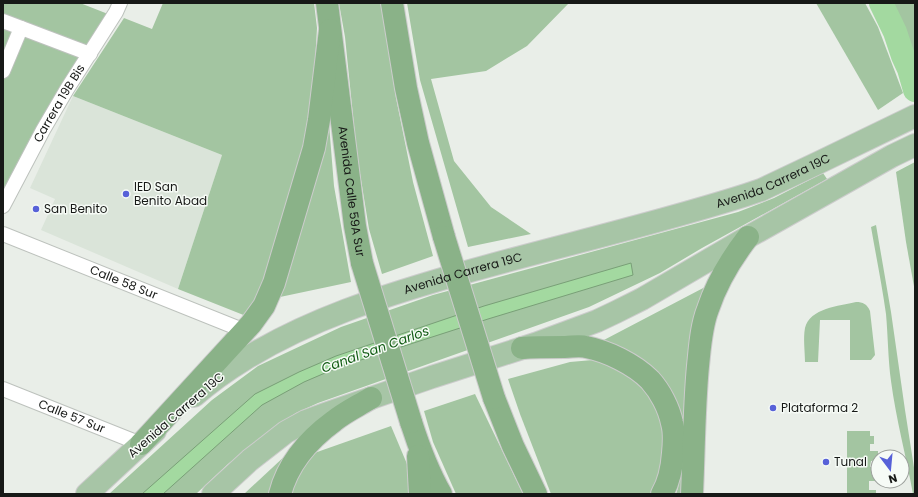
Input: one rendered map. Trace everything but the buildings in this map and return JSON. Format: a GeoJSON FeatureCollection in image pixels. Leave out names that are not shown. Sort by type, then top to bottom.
{"type":"FeatureCollection","features":[{"type":"Feature","properties":{"kind":"highway","name":"Avenida Calle 59A Sur"},"geometry":{"type":"LineString","coordinates":[[327,3],[354,226],[362,264],[417,443]]}},
{"type":"Feature","properties":{"kind":"highway"},"geometry":{"type":"LineString","coordinates":[[392,3],[406,88],[418,143],[444,237],[494,398],[513,446],[536,494]]}},
{"type":"Feature","properties":{"kind":"highway"},"geometry":{"type":"LineString","coordinates":[[141,444],[245,331],[264,306],[274,283],[314,148],[330,30]]}},
{"type":"Feature","properties":{"kind":"highway"},"geometry":{"type":"LineString","coordinates":[[692,494],[696,379],[703,325],[707,310],[721,277],[748,237]]}},
{"type":"Feature","properties":{"kind":"highway"},"geometry":{"type":"LineString","coordinates":[[522,348],[584,346],[603,351],[623,361],[649,380],[656,388],[665,404],[672,423],[674,441],[672,463],[662,494]]}},
{"type":"Feature","properties":{"kind":"highway"},"geometry":{"type":"LineString","coordinates":[[280,494],[286,475],[296,458],[310,442],[335,420],[371,398]]}},
{"type":"Feature","properties":{"kind":"highway"},"geometry":{"type":"LineString","coordinates":[[417,443],[420,494]]}},
{"type":"Feature","properties":{"kind":"highway"},"geometry":{"type":"LineString","coordinates":[[417,443],[441,494]]}},
{"type":"Feature","properties":{"kind":"main road","name":"Avenida Carrera 19C"},"geometry":{"type":"LineString","coordinates":[[87,494],[199,391],[236,365],[277,340],[336,314],[426,284],[636,227],[746,195],[915,116]]}},
{"type":"Feature","properties":{"kind":"main road"},"geometry":{"type":"LineString","coordinates":[[213,494],[250,460],[286,432],[306,421],[597,321],[642,299],[748,237],[892,156],[915,145]]}},
{"type":"Feature","properties":{"kind":"street","name":"Carrera 19B Bis"},"geometry":{"type":"LineString","coordinates":[[3,206],[43,130],[116,12],[120,3]]}},
{"type":"Feature","properties":{"kind":"street"},"geometry":{"type":"LineString","coordinates":[[3,21],[90,54]]}},
{"type":"Feature","properties":{"kind":"street"},"geometry":{"type":"LineString","coordinates":[[3,71],[21,28]]}},
{"type":"Feature","properties":{"kind":"street","name":"Calle 58 Sur"},"geometry":{"type":"LineString","coordinates":[[3,234],[245,331]]}},
{"type":"Feature","properties":{"kind":"street","name":"Calle 57 Sur"},"geometry":{"type":"LineString","coordinates":[[3,389],[141,444]]}},
{"type":"Feature","properties":{"kind":"shaded area"},"geometry":{"type":"Polygon","coordinates":[[[3,3],[80,3],[108,14],[43,118],[3,190],[3,3]]]}},
{"type":"Feature","properties":{"kind":"shaded area"},"geometry":{"type":"Polygon","coordinates":[[[163,3],[314,3],[317,28],[312,115],[271,275],[246,316],[178,289],[222,155],[73,96],[124,18],[152,29],[163,3]]]}},
{"type":"Feature","properties":{"kind":"shaded area"},"geometry":{"type":"Polygon","coordinates":[[[339,3],[381,3],[396,98],[413,182],[433,256],[382,274],[369,229],[357,155],[345,37],[339,3]]]}},
{"type":"Feature","properties":{"kind":"shaded area"},"geometry":{"type":"Polygon","coordinates":[[[407,3],[569,3],[527,46],[486,71],[431,79],[454,161],[491,207],[531,234],[468,247],[420,80],[407,3]]]}},
{"type":"Feature","properties":{"kind":"shaded area"},"geometry":{"type":"Polygon","coordinates":[[[816,3],[865,3],[878,27],[903,93],[878,110],[816,3]]]}},
{"type":"Feature","properties":{"kind":"shaded area"},"geometry":{"type":"Polygon","coordinates":[[[893,3],[915,3],[915,55],[893,3]]]}},
{"type":"Feature","properties":{"kind":"shaded area","name":"IED San Benito Abad"},"geometry":{"type":"Polygon","coordinates":[[[73,96],[222,155],[178,289],[41,230],[55,199],[30,188],[73,96]]]}},
{"type":"Feature","properties":{"kind":"shaded area"},"geometry":{"type":"Polygon","coordinates":[[[329,124],[334,186],[351,282],[280,297],[298,242],[329,124]]]}},
{"type":"Feature","properties":{"kind":"shaded area"},"geometry":{"type":"Polygon","coordinates":[[[915,162],[915,292],[896,172],[915,162]]]}},
{"type":"Feature","properties":{"kind":"shaded area"},"geometry":{"type":"Polygon","coordinates":[[[823,173],[827,179],[660,273],[589,307],[318,403],[296,413],[275,427],[228,464],[196,494],[109,494],[212,400],[258,366],[341,327],[433,295],[738,212],[774,198],[823,173]]]}},
{"type":"Feature","properties":{"kind":"shaded area"},"geometry":{"type":"Polygon","coordinates":[[[876,225],[891,312],[915,474],[915,494],[913,494],[910,479],[910,449],[904,449],[891,381],[886,314],[871,227],[876,225]]]}},
{"type":"Feature","properties":{"kind":"shaded area"},"geometry":{"type":"Polygon","coordinates":[[[707,286],[685,494],[676,494],[684,447],[680,417],[602,341],[707,286]]]}},
{"type":"Feature","properties":{"kind":"shaded area"},"geometry":{"type":"Polygon","coordinates":[[[861,302],[868,307],[870,311],[875,355],[871,360],[850,360],[850,320],[820,320],[818,362],[805,362],[804,332],[808,321],[819,312],[826,309],[861,302]]]}},
{"type":"Feature","properties":{"kind":"shaded area"},"geometry":{"type":"Polygon","coordinates":[[[604,359],[623,368],[654,396],[668,428],[657,494],[551,494],[508,379],[570,362],[604,359]]]}},
{"type":"Feature","properties":{"kind":"shaded area"},"geometry":{"type":"Polygon","coordinates":[[[475,394],[523,494],[456,494],[433,442],[424,411],[475,394]]]}},
{"type":"Feature","properties":{"kind":"shaded area"},"geometry":{"type":"Polygon","coordinates":[[[391,426],[407,464],[410,494],[287,494],[303,457],[391,426]]]}},
{"type":"Feature","properties":{"kind":"shaded area"},"geometry":{"type":"Polygon","coordinates":[[[847,431],[870,431],[870,436],[874,436],[874,444],[870,444],[869,490],[876,490],[876,494],[847,494],[847,431]]]}},
{"type":"Feature","properties":{"kind":"shaded area"},"geometry":{"type":"Polygon","coordinates":[[[287,454],[272,494],[244,494],[287,454]]]}},
{"type":"Feature","properties":{"kind":"water","name":"Canal San Carlos"},"geometry":{"type":"Polygon","coordinates":[[[631,263],[633,275],[488,319],[339,367],[304,382],[262,405],[163,494],[142,494],[255,394],[299,372],[336,356],[484,306],[631,263]]]}},
{"type":"Feature","properties":{"kind":"waterway"},"geometry":{"type":"LineString","coordinates":[[881,3],[895,32],[915,90]]}},
{"type":"Feature","properties":{"kind":"place","name":"IED San Benito Abad"},"geometry":{"type":"Point","coordinates":[126,194]}},
{"type":"Feature","properties":{"kind":"place","name":"San Benito"},"geometry":{"type":"Point","coordinates":[36,209]}},
{"type":"Feature","properties":{"kind":"place","name":"Plataforma 2"},"geometry":{"type":"Point","coordinates":[773,408]}},
{"type":"Feature","properties":{"kind":"place","name":"Tunal"},"geometry":{"type":"Point","coordinates":[826,462]}}]}
